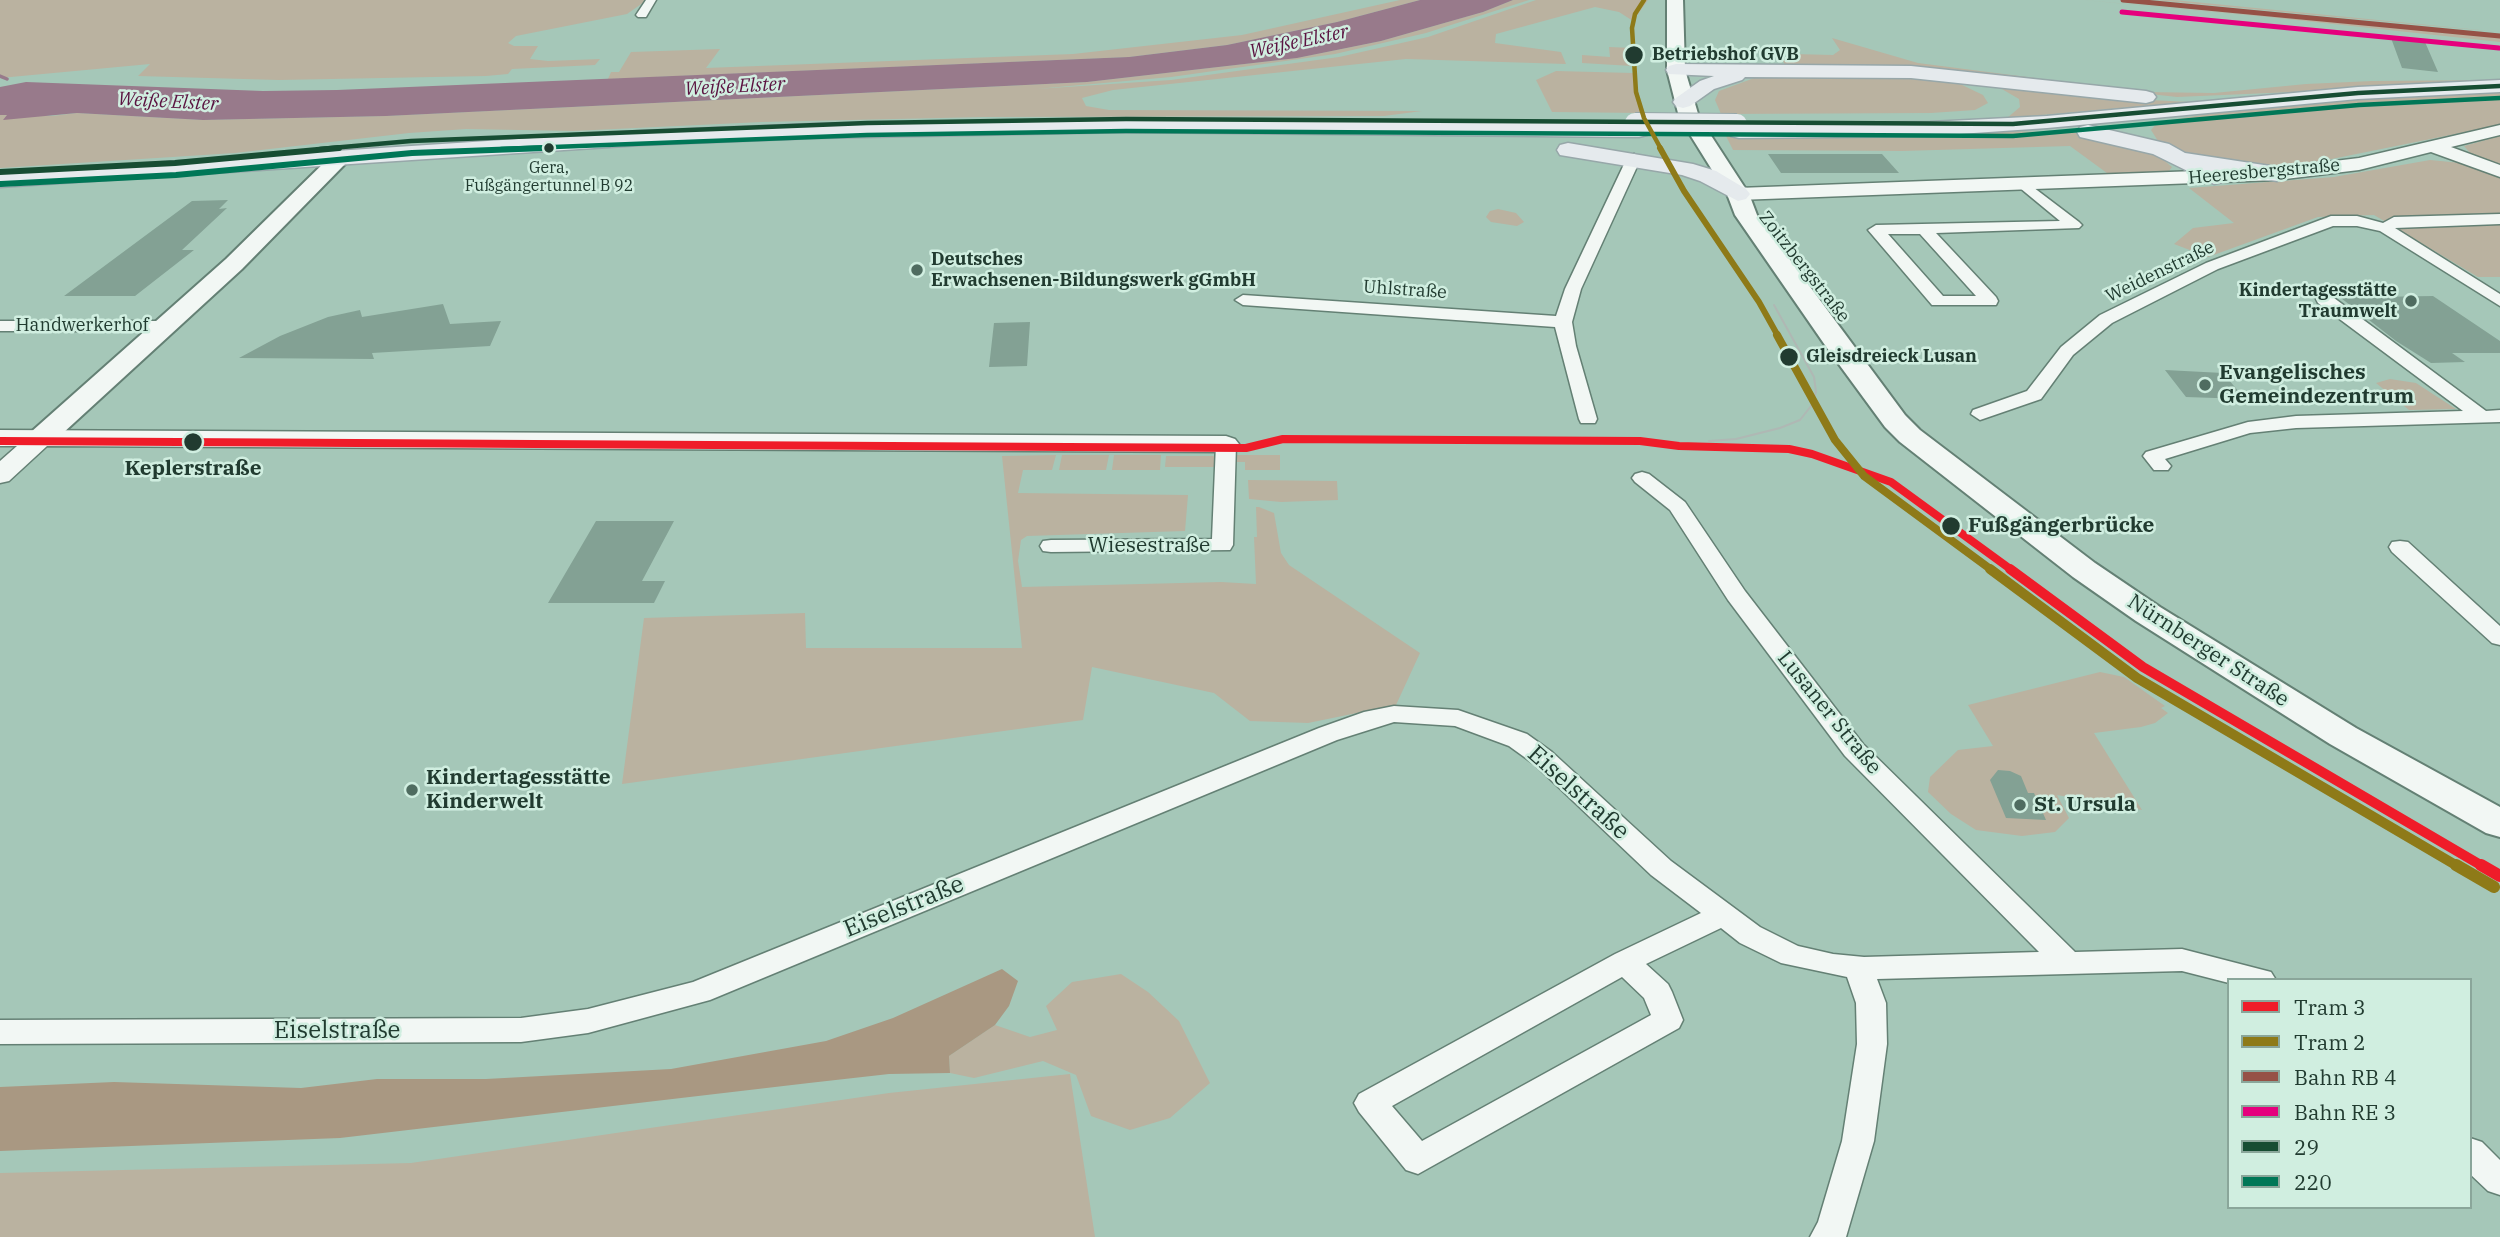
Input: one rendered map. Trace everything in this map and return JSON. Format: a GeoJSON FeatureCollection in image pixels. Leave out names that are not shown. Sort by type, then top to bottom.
{"type":"FeatureCollection","features":[{"type":"Feature","properties":{"kind":"main road","name":"Zoitzbergstraße"},"geometry":{"type":"LineString","coordinates":[[1672,4],[1676,70],[1683,102],[1700,136],[1738,194],[1746,215],[1895,421],[1924,449],[1964,477]]}},
{"type":"Feature","properties":{"kind":"main road"},"geometry":{"type":"LineString","coordinates":[[1676,70],[1897,71],[1946,74],[2124,95],[2273,101]]}},
{"type":"Feature","properties":{"kind":"main road"},"geometry":{"type":"LineString","coordinates":[[1683,102],[1720,79],[1762,71]]}},
{"type":"Feature","properties":{"kind":"main road"},"geometry":{"type":"LineString","coordinates":[[1946,74],[1988,87],[2006,100],[2006,110],[1969,126]]}},
{"type":"Feature","properties":{"kind":"main road"},"geometry":{"type":"LineString","coordinates":[[0,180],[346,151],[667,137],[1030,127],[1738,127],[1858,131],[2013,124],[2387,91],[2500,86]]}},
{"type":"Feature","properties":{"kind":"main road"},"geometry":{"type":"LineString","coordinates":[[2166,112],[2149,124],[2146,131],[2151,140],[2214,177]]}},
{"type":"Feature","properties":{"kind":"main road"},"geometry":{"type":"LineString","coordinates":[[0,172],[732,127],[999,120],[1637,127]]}},
{"type":"Feature","properties":{"kind":"main road"},"geometry":{"type":"LineString","coordinates":[[2013,124],[2112,135],[2168,152],[2277,174]]}},
{"type":"Feature","properties":{"kind":"main road"},"geometry":{"type":"LineString","coordinates":[[1030,127],[1518,147],[1634,158],[1695,172],[1738,194]]}},
{"type":"Feature","properties":{"kind":"main road"},"geometry":{"type":"LineString","coordinates":[[41,438],[234,264],[346,151]]}},
{"type":"Feature","properties":{"kind":"main road","name":"Zoitzbergstraße"},"geometry":{"type":"LineString","coordinates":[[1738,194],[1766,215],[1887,375],[1944,443]]}},
{"type":"Feature","properties":{"kind":"main road","name":"Nürnberger Straße"},"geometry":{"type":"LineString","coordinates":[[1944,443],[1964,477],[2084,570],[2148,614],[2343,736],[2500,824]]}},
{"type":"Feature","properties":{"kind":"street"},"geometry":{"type":"LineString","coordinates":[[642,15],[651,0]]}},
{"type":"Feature","properties":{"kind":"street","name":"Heeresbergstraße"},"geometry":{"type":"LineString","coordinates":[[1738,194],[2277,174],[2348,165],[2500,130]]}},
{"type":"Feature","properties":{"kind":"street"},"geometry":{"type":"LineString","coordinates":[[2434,147],[2500,171]]}},
{"type":"Feature","properties":{"kind":"street"},"geometry":{"type":"LineString","coordinates":[[2406,153],[2470,160]]}},
{"type":"Feature","properties":{"kind":"street"},"geometry":{"type":"LineString","coordinates":[[1588,419],[1567,346],[1563,322],[1573,289],[1634,158]]}},
{"type":"Feature","properties":{"kind":"street"},"geometry":{"type":"LineString","coordinates":[[1924,229],[1990,300],[1938,301],[1876,230],[2074,225],[2025,185]]}},
{"type":"Feature","properties":{"kind":"street","name":"Weidenstraße"},"geometry":{"type":"LineString","coordinates":[[2385,228],[2394,222],[2500,219]]}},
{"type":"Feature","properties":{"kind":"street","name":"Weidenstraße"},"geometry":{"type":"LineString","coordinates":[[1980,414],[2034,395],[2067,351],[2106,319],[2180,280],[2331,221],[2357,221],[2385,228],[2500,301]]}},
{"type":"Feature","properties":{"kind":"street"},"geometry":{"type":"LineString","coordinates":[[2474,284],[2500,283]]}},
{"type":"Feature","properties":{"kind":"street"},"geometry":{"type":"LineString","coordinates":[[2324,299],[2490,416]]}},
{"type":"Feature","properties":{"kind":"street","name":"Uhlstraße"},"geometry":{"type":"LineString","coordinates":[[1243,300],[1563,322]]}},
{"type":"Feature","properties":{"kind":"street","name":"Handwerkerhof"},"geometry":{"type":"LineString","coordinates":[[0,326],[163,326]]}},
{"type":"Feature","properties":{"kind":"street"},"geometry":{"type":"LineString","coordinates":[[2161,466],[2153,456],[2248,428],[2296,422],[2490,416]]}},
{"type":"Feature","properties":{"kind":"street","name":"Wiesestraße"},"geometry":{"type":"LineString","coordinates":[[0,438],[1226,444],[1222,545],[1051,546]]}},
{"type":"Feature","properties":{"kind":"street"},"geometry":{"type":"LineString","coordinates":[[0,475],[41,438]]}},
{"type":"Feature","properties":{"kind":"street","name":"Lusaner Straße"},"geometry":{"type":"LineString","coordinates":[[1642,478],[1678,506],[1736,595],[1854,750],[2067,961]]}},
{"type":"Feature","properties":{"kind":"street"},"geometry":{"type":"LineString","coordinates":[[2400,547],[2500,638]]}},
{"type":"Feature","properties":{"kind":"street","name":"Eiselstraße"},"geometry":{"type":"LineString","coordinates":[[0,1032],[521,1030],[588,1021],[698,992],[1328,734],[1373,718],[1394,714],[1458,718],[1518,740],[1543,758],[1661,868],[1750,935],[1791,955],[1833,965],[1858,967]]}},
{"type":"Feature","properties":{"kind":"street"},"geometry":{"type":"LineString","coordinates":[[1625,962],[1657,992],[1668,1020],[1418,1160],[1370,1103],[1625,962],[1723,915]]}},
{"type":"Feature","properties":{"kind":"street"},"geometry":{"type":"LineString","coordinates":[[1827,1237],[1833,1229],[1858,1141],[1872,1044],[1871,1003],[1858,967],[2182,960],[2253,978]]}},
{"type":"Feature","properties":{"kind":"street"},"geometry":{"type":"LineString","coordinates":[[2472,1154],[2500,1181]]}},
{"type":"Feature","properties":{"kind":"shaded area"},"geometry":{"type":"Polygon","coordinates":[[[0,0],[647,0],[627,14],[516,36],[508,43],[514,46],[538,46],[530,59],[600,59],[595,65],[512,69],[508,74],[486,76],[279,80],[138,76],[150,64],[0,78],[0,0]]]}},
{"type":"Feature","properties":{"kind":"shaded area"},"geometry":{"type":"Polygon","coordinates":[[[1400,0],[1420,0],[1337,22],[1227,45],[1129,57],[608,79],[611,72],[619,72],[631,52],[720,49],[706,68],[1073,54],[1242,35],[1400,0]]]}},
{"type":"Feature","properties":{"kind":"shaded area"},"geometry":{"type":"Polygon","coordinates":[[[1513,0],[1529,0],[1426,33],[1335,54],[1171,77],[1036,89],[1171,80],[1339,57],[1428,37],[1536,0],[1648,0],[1633,21],[1619,12],[1595,7],[1496,34],[1495,43],[1561,52],[1566,64],[1406,59],[1113,90],[1082,98],[1086,106],[1109,110],[1422,111],[1384,116],[984,117],[762,122],[573,131],[466,129],[235,153],[0,168],[0,115],[52,116],[77,113],[203,120],[386,116],[1087,82],[1297,58],[1381,41],[1483,12],[1513,0]]]}},
{"type":"Feature","properties":{"kind":"shaded area"},"geometry":{"type":"Polygon","coordinates":[[[2083,0],[2500,37],[2500,42],[2268,17],[2083,0]]]}},
{"type":"Feature","properties":{"kind":"shaded area"},"geometry":{"type":"Polygon","coordinates":[[[2156,0],[2174,0],[2500,32],[2346,18],[2156,0]]]}},
{"type":"Feature","properties":{"kind":"shaded area"},"geometry":{"type":"Polygon","coordinates":[[[1832,38],[1918,63],[2144,92],[2214,93],[2372,81],[2500,80],[2500,83],[2177,97],[1896,66],[1785,65],[1783,61],[1793,54],[1833,55],[1840,50],[1832,38]]]}},
{"type":"Feature","properties":{"kind":"shaded area"},"geometry":{"type":"Polygon","coordinates":[[[1609,47],[1633,48],[1632,66],[1582,63],[1582,55],[1610,57],[1609,47]]]}},
{"type":"Feature","properties":{"kind":"shaded area"},"geometry":{"type":"Polygon","coordinates":[[[1556,71],[1633,73],[1636,95],[1644,113],[1552,112],[1536,80],[1556,71]]]}},
{"type":"Feature","properties":{"kind":"shaded area"},"geometry":{"type":"Polygon","coordinates":[[[1904,76],[1958,83],[1983,95],[1988,103],[1975,110],[1931,113],[1721,114],[1715,100],[1719,91],[1757,77],[1904,76]]]}},
{"type":"Feature","properties":{"kind":"shaded area"},"geometry":{"type":"Polygon","coordinates":[[[1988,81],[2131,99],[2190,102],[2007,118],[2020,107],[2019,99],[1988,81]]]}},
{"type":"Feature","properties":{"kind":"shaded area"},"geometry":{"type":"Polygon","coordinates":[[[2500,88],[2500,125],[2317,162],[2276,167],[2180,152],[2158,141],[2151,130],[2158,122],[2220,112],[2343,99],[2500,88]]]}},
{"type":"Feature","properties":{"kind":"shaded area"},"geometry":{"type":"Polygon","coordinates":[[[2010,131],[2075,133],[2113,138],[2159,156],[2172,167],[2169,171],[2155,174],[2111,176],[2070,146],[1902,151],[1733,150],[1725,134],[2010,131]]]}},
{"type":"Feature","properties":{"kind":"shaded area"},"geometry":{"type":"Polygon","coordinates":[[[2500,136],[2500,166],[2470,153],[2464,146],[2500,136]]]}},
{"type":"Feature","properties":{"kind":"shaded area"},"geometry":{"type":"Polygon","coordinates":[[[2430,160],[2461,163],[2500,178],[2500,277],[2478,277],[2374,215],[2318,217],[2208,257],[2174,244],[2193,228],[2234,223],[2189,188],[2334,177],[2430,160]]]}},
{"type":"Feature","properties":{"kind":"shaded area"},"geometry":{"type":"Polygon","coordinates":[[[1498,209],[1516,213],[1524,222],[1517,226],[1491,222],[1486,217],[1490,211],[1498,209]]]}},
{"type":"Feature","properties":{"kind":"shaded area"},"geometry":{"type":"Polygon","coordinates":[[[2390,379],[2416,383],[2456,409],[2409,410],[2376,383],[2390,379]]]}},
{"type":"Feature","properties":{"kind":"shaded area"},"geometry":{"type":"Polygon","coordinates":[[[1056,455],[1052,470],[1023,470],[1018,493],[1188,495],[1185,531],[1027,536],[1021,540],[1018,561],[1022,587],[1221,582],[1256,584],[1254,537],[1257,537],[1256,507],[1259,507],[1274,513],[1281,553],[1289,565],[1420,653],[1396,705],[1308,723],[1250,721],[1214,693],[1092,667],[1083,720],[622,784],[644,618],[805,613],[806,648],[1022,648],[1002,456],[1056,455]]]}},
{"type":"Feature","properties":{"kind":"shaded area"},"geometry":{"type":"Polygon","coordinates":[[[1062,455],[1109,455],[1106,470],[1059,470],[1062,455]]]}},
{"type":"Feature","properties":{"kind":"shaded area"},"geometry":{"type":"Polygon","coordinates":[[[1114,455],[1161,455],[1160,470],[1112,470],[1114,455]]]}},
{"type":"Feature","properties":{"kind":"shaded area"},"geometry":{"type":"Polygon","coordinates":[[[1230,455],[1280,455],[1280,470],[1245,470],[1245,462],[1229,462],[1230,455]]]}},
{"type":"Feature","properties":{"kind":"shaded area"},"geometry":{"type":"Polygon","coordinates":[[[1166,456],[1215,456],[1215,467],[1165,467],[1166,456]]]}},
{"type":"Feature","properties":{"kind":"shaded area"},"geometry":{"type":"Polygon","coordinates":[[[1248,480],[1337,481],[1338,500],[1281,502],[1249,499],[1248,480]]]}},
{"type":"Feature","properties":{"kind":"shaded area"},"geometry":{"type":"Polygon","coordinates":[[[2100,672],[2124,677],[2165,706],[2161,708],[2168,713],[2155,723],[2141,727],[2094,733],[2142,810],[2057,795],[2069,818],[2055,832],[2022,836],[1976,830],[1951,814],[1928,792],[1930,777],[1958,750],[1993,746],[1968,705],[2100,672]]]}},
{"type":"Feature","properties":{"kind":"shaded area"},"geometry":{"type":"Polygon","coordinates":[[[1002,969],[1018,981],[1009,1006],[995,1025],[949,1056],[950,1073],[889,1074],[340,1138],[0,1151],[0,1087],[114,1082],[301,1088],[377,1079],[486,1079],[671,1069],[826,1041],[893,1018],[1002,969]]]}},
{"type":"Feature","properties":{"kind":"shaded area"},"geometry":{"type":"Polygon","coordinates":[[[1121,974],[1148,992],[1179,1021],[1210,1083],[1170,1118],[1130,1130],[1091,1116],[1076,1075],[1043,1061],[974,1078],[950,1073],[949,1056],[995,1025],[1030,1037],[1057,1030],[1046,1006],[1072,982],[1121,974]]]}},
{"type":"Feature","properties":{"kind":"shaded area"},"geometry":{"type":"Polygon","coordinates":[[[1070,1074],[1095,1237],[0,1237],[0,1173],[411,1163],[889,1093],[1070,1074]]]}},
{"type":"Feature","properties":{"kind":"water","name":"Weiße Elster"},"geometry":{"type":"Polygon","coordinates":[[[1420,0],[1513,0],[1483,12],[1381,41],[1297,58],[1087,82],[386,116],[203,120],[77,113],[3,120],[7,115],[0,115],[0,87],[26,82],[263,91],[337,90],[1129,57],[1227,45],[1337,22],[1420,0]]]}},
{"type":"Feature","properties":{"kind":"building"},"geometry":{"type":"Polygon","coordinates":[[[2391,38],[2425,42],[2438,72],[2402,68],[2391,38]]]}},
{"type":"Feature","properties":{"kind":"building"},"geometry":{"type":"Polygon","coordinates":[[[1768,154],[1882,154],[1899,173],[1781,173],[1768,154]]]}},
{"type":"Feature","properties":{"kind":"building"},"geometry":{"type":"Polygon","coordinates":[[[228,200],[219,209],[227,208],[182,250],[194,250],[135,296],[64,296],[192,201],[228,200]]]}},
{"type":"Feature","properties":{"kind":"building"},"geometry":{"type":"Polygon","coordinates":[[[2363,290],[2373,297],[2433,296],[2500,341],[2500,353],[2452,353],[2465,362],[2431,363],[2396,341],[2332,291],[2363,290]]]}},
{"type":"Feature","properties":{"kind":"building"},"geometry":{"type":"Polygon","coordinates":[[[443,304],[450,324],[501,321],[490,346],[372,353],[374,359],[239,358],[280,336],[328,317],[360,310],[362,317],[443,304]]]}},
{"type":"Feature","properties":{"kind":"building"},"geometry":{"type":"Polygon","coordinates":[[[1030,322],[1027,366],[989,367],[994,323],[1030,322]]]}},
{"type":"Feature","properties":{"kind":"building","name":"Evangelisches Gemeindezentrum"},"geometry":{"type":"Polygon","coordinates":[[[2165,370],[2223,373],[2245,399],[2186,397],[2165,370]]]}},
{"type":"Feature","properties":{"kind":"building"},"geometry":{"type":"Polygon","coordinates":[[[596,521],[674,521],[642,581],[665,581],[654,603],[548,603],[596,521]]]}},
{"type":"Feature","properties":{"kind":"building","name":"St. Ursula"},"geometry":{"type":"Polygon","coordinates":[[[1998,770],[2021,776],[2028,793],[2034,793],[2046,820],[2006,818],[1990,780],[1998,770]]]}},
{"type":"Feature","properties":{"kind":"waterway"},"geometry":{"type":"LineString","coordinates":[[0,76],[7,79]]}},
{"type":"Feature","properties":{"kind":"tram line","name":"2"},"geometry":{"type":"LineString","coordinates":[[1644,0],[1635,14],[1632,28],[1636,92],[1644,118],[1684,191],[1759,302],[1835,440],[1864,476],[2137,678],[2494,887]]}},
{"type":"Feature","properties":{"kind":"tram line"},"geometry":{"type":"LineString","coordinates":[[1709,441],[1736,439],[1780,428],[1800,420],[1811,406],[1816,392],[1814,377],[1774,305]]}},
{"type":"Feature","properties":{"kind":"tram line","name":"3"},"geometry":{"type":"LineString","coordinates":[[0,441],[1246,448],[1283,439],[1640,441],[1679,446],[1789,449],[1812,454],[1891,482],[2143,667],[2500,876]]}},
{"type":"Feature","properties":{"kind":"transit line"},"geometry":{"type":"LineString","coordinates":[[2123,0],[2500,36]]}},
{"type":"Feature","properties":{"kind":"transit line"},"geometry":{"type":"LineString","coordinates":[[2122,12],[2499,48]]}},
{"type":"Feature","properties":{"kind":"transit line","name":"29"},"geometry":{"type":"LineString","coordinates":[[0,172],[175,163],[411,141],[867,123],[1126,119],[2013,124],[2358,93],[2500,86]]}},
{"type":"Feature","properties":{"kind":"transit line","name":"220"},"geometry":{"type":"LineString","coordinates":[[1,184],[176,175],[412,153],[867,135],[1126,131],[2013,136],[2359,105],[2500,98]]}},
{"type":"Feature","properties":{"kind":"place","name":"Betriebshof GVB"},"geometry":{"type":"Point","coordinates":[1634,55]}},
{"type":"Feature","properties":{"kind":"place","name":"Gera, Fußgängertunnel B 92"},"geometry":{"type":"Point","coordinates":[549,148]}},
{"type":"Feature","properties":{"kind":"place","name":"Deutsches Erwachsenen-Bildungswerk gGmbH"},"geometry":{"type":"Point","coordinates":[917,270]}},
{"type":"Feature","properties":{"kind":"place","name":"Kindertagesstätte Traumwelt"},"geometry":{"type":"Point","coordinates":[2411,301]}},
{"type":"Feature","properties":{"kind":"place","name":"Gleisdreieck Lusan"},"geometry":{"type":"Point","coordinates":[1789,357]}},
{"type":"Feature","properties":{"kind":"place","name":"Evangelisches Gemeindezentrum"},"geometry":{"type":"Point","coordinates":[2205,385]}},
{"type":"Feature","properties":{"kind":"place","name":"Keplerstraße"},"geometry":{"type":"Point","coordinates":[193,442]}},
{"type":"Feature","properties":{"kind":"place","name":"Fußgängerbrücke"},"geometry":{"type":"Point","coordinates":[1951,526]}},
{"type":"Feature","properties":{"kind":"place","name":"Kindertagesstätte Kinderwelt"},"geometry":{"type":"Point","coordinates":[412,790]}},
{"type":"Feature","properties":{"kind":"place","name":"St. Ursula"},"geometry":{"type":"Point","coordinates":[2020,805]}}]}
